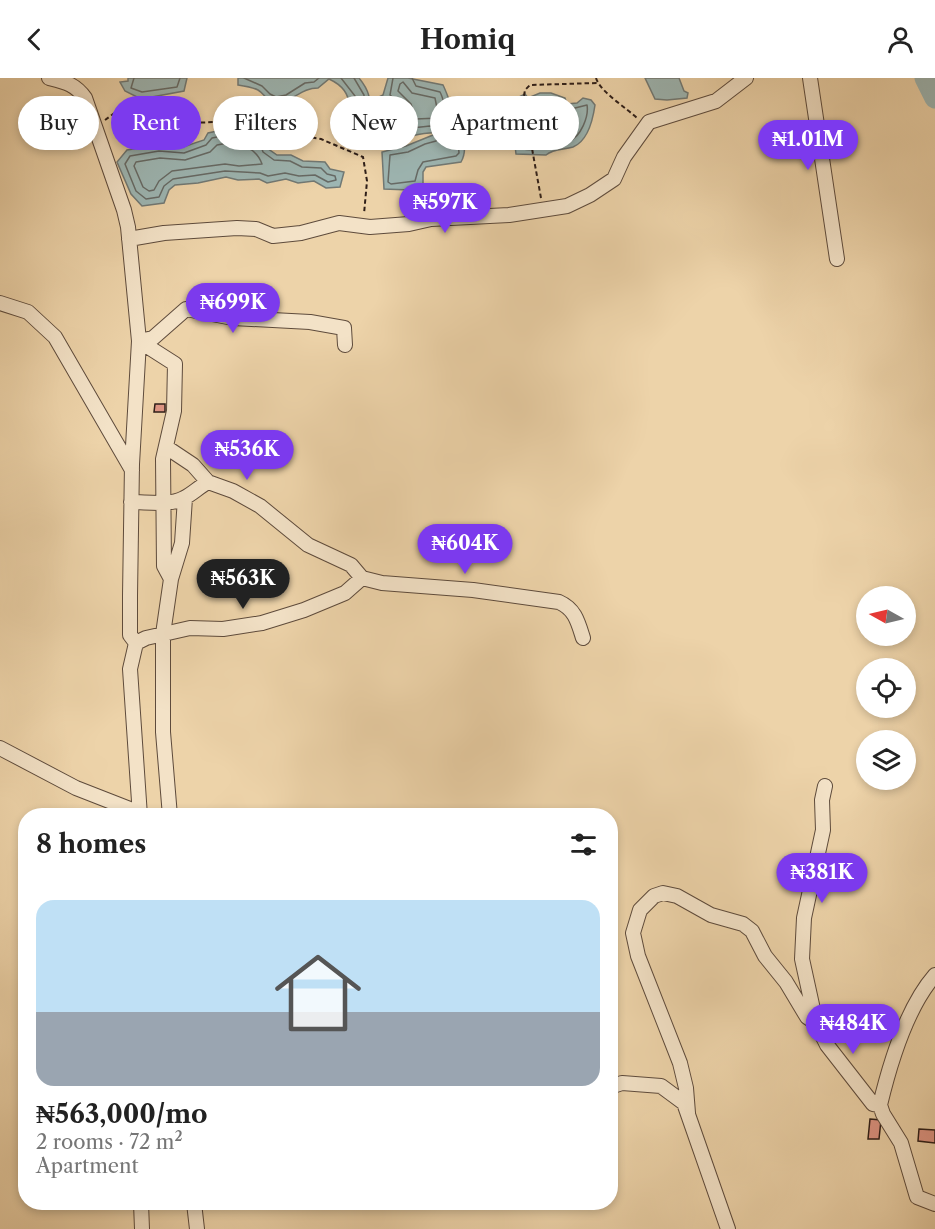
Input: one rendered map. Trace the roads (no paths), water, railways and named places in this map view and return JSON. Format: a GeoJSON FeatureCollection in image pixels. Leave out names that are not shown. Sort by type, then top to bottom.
{"type":"FeatureCollection","features":[{"type":"Feature","properties":{"kind":"street"},"geometry":{"type":"LineString","coordinates":[[49,78],[68,82],[79,89],[85,98],[124,210],[129,239],[139,341],[131,502],[130,635],[136,644]]}},
{"type":"Feature","properties":{"kind":"street"},"geometry":{"type":"LineString","coordinates":[[129,239],[164,233],[237,228],[256,229],[273,236],[302,233],[339,223],[370,227],[409,224],[431,219],[509,215],[567,206],[590,195],[614,179],[624,158],[649,122],[716,101],[746,78]]}},
{"type":"Feature","properties":{"kind":"street"},"geometry":{"type":"LineString","coordinates":[[810,78],[837,259]]}},
{"type":"Feature","properties":{"kind":"street"},"geometry":{"type":"LineString","coordinates":[[0,303],[28,312],[55,337],[132,471]]}},
{"type":"Feature","properties":{"kind":"street"},"geometry":{"type":"LineString","coordinates":[[139,341],[153,338],[186,309],[233,318],[270,318],[324,323],[344,328],[345,345]]}},
{"type":"Feature","properties":{"kind":"street"},"geometry":{"type":"LineString","coordinates":[[139,341],[175,364],[174,411],[163,459],[164,566],[171,579]]}},
{"type":"Feature","properties":{"kind":"street"},"geometry":{"type":"LineString","coordinates":[[166,447],[193,465],[208,482],[233,490],[260,506],[309,545],[351,565],[362,578],[382,584],[473,591],[559,602],[570,607],[577,618],[583,638]]}},
{"type":"Feature","properties":{"kind":"street"},"geometry":{"type":"LineString","coordinates":[[131,502],[163,503],[185,498],[194,489],[208,482]]}},
{"type":"Feature","properties":{"kind":"street"},"geometry":{"type":"LineString","coordinates":[[169,808],[164,732],[163,634],[171,579],[182,543],[185,498]]}},
{"type":"Feature","properties":{"kind":"street"},"geometry":{"type":"LineString","coordinates":[[140,808],[130,669],[136,644],[146,638],[190,628],[223,629],[262,623],[304,610],[345,593],[362,578]]}},
{"type":"Feature","properties":{"kind":"street"},"geometry":{"type":"LineString","coordinates":[[0,748],[76,788],[123,808]]}},
{"type":"Feature","properties":{"kind":"street"},"geometry":{"type":"LineString","coordinates":[[825,786],[822,800],[823,830],[807,901],[801,944],[804,972],[816,1023],[827,1045],[873,1104],[880,1105]]}},
{"type":"Feature","properties":{"kind":"street"},"geometry":{"type":"LineString","coordinates":[[688,1113],[681,1063],[638,956],[633,933],[640,910],[654,896],[663,893],[678,896],[711,915],[743,924],[752,931],[765,956],[786,982],[807,1017],[816,1023]]}},
{"type":"Feature","properties":{"kind":"street"},"geometry":{"type":"LineString","coordinates":[[935,975],[924,988],[907,1017],[880,1105],[900,1143],[917,1197],[935,1204]]}},
{"type":"Feature","properties":{"kind":"street"},"geometry":{"type":"LineString","coordinates":[[618,1084],[661,1086],[684,1103],[728,1229]]}},
{"type":"Feature","properties":{"kind":"street"},"geometry":{"type":"LineString","coordinates":[[141,1210],[142,1229]]}},
{"type":"Feature","properties":{"kind":"street"},"geometry":{"type":"LineString","coordinates":[[195,1210],[197,1229]]}},
{"type":"Feature","properties":{"kind":"water"},"geometry":{"type":"Polygon","coordinates":[[[128,78],[187,78],[184,91],[157,96],[135,96],[125,91],[120,82],[128,81],[128,78]]]}},
{"type":"Feature","properties":{"kind":"water"},"geometry":{"type":"Polygon","coordinates":[[[238,78],[359,78],[369,96],[347,96],[338,84],[329,79],[318,88],[306,90],[295,96],[264,96],[256,89],[238,85],[238,78]]]}},
{"type":"Feature","properties":{"kind":"water"},"geometry":{"type":"Polygon","coordinates":[[[388,78],[408,78],[443,85],[447,96],[430,96],[430,133],[418,135],[418,96],[381,96],[388,78]]]}},
{"type":"Feature","properties":{"kind":"water"},"geometry":{"type":"Polygon","coordinates":[[[645,78],[679,78],[684,91],[688,93],[687,98],[655,99],[645,78]]]}},
{"type":"Feature","properties":{"kind":"water"},"geometry":{"type":"Polygon","coordinates":[[[551,93],[559,96],[533,96],[551,93]]]}},
{"type":"Feature","properties":{"kind":"water"},"geometry":{"type":"Polygon","coordinates":[[[583,98],[591,100],[595,105],[589,129],[579,143],[579,101],[583,98]]]}},
{"type":"Feature","properties":{"kind":"water"},"geometry":{"type":"Polygon","coordinates":[[[213,132],[213,150],[270,150],[277,155],[291,155],[303,161],[325,162],[330,169],[344,172],[340,187],[326,188],[314,181],[298,183],[286,179],[267,183],[259,179],[238,180],[226,177],[175,185],[169,190],[164,203],[142,206],[131,194],[117,162],[127,150],[201,150],[201,141],[208,133],[213,132]]]}},
{"type":"Feature","properties":{"kind":"water"},"geometry":{"type":"Polygon","coordinates":[[[430,136],[430,150],[464,150],[461,162],[426,167],[423,172],[423,185],[410,190],[384,189],[382,152],[418,150],[418,141],[430,136]]]}},
{"type":"Feature","properties":{"kind":"water"},"geometry":{"type":"Polygon","coordinates":[[[515,150],[556,150],[546,155],[516,154],[515,150]]]}},
{"type":"Feature","properties":{"kind":"waterway"},"geometry":{"type":"LineString","coordinates":[[925,78],[935,98]]}}]}
